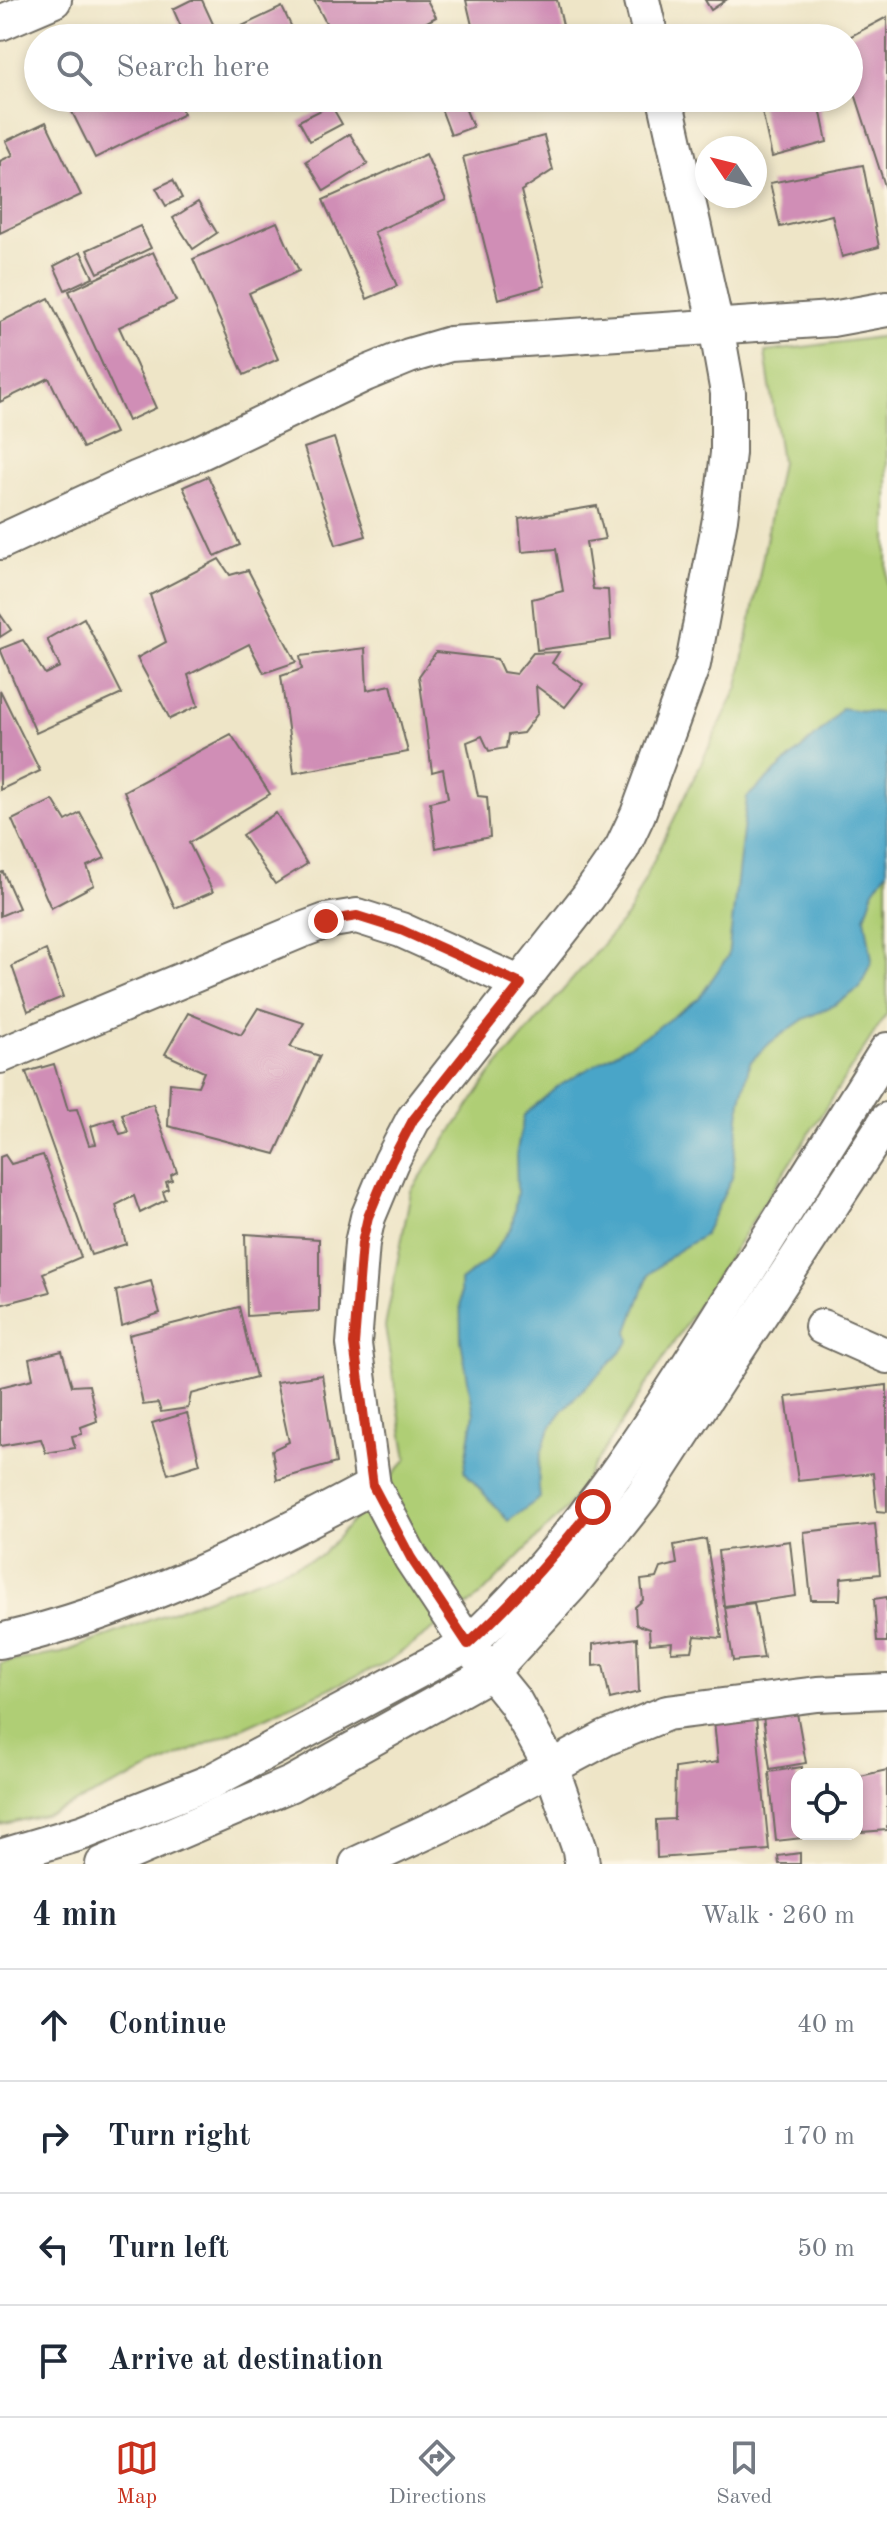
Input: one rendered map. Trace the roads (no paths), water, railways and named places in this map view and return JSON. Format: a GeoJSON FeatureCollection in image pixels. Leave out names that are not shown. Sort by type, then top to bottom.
{"type":"FeatureCollection","features":[{"type":"Feature","properties":{"kind":"street"},"geometry":{"type":"LineString","coordinates":[[0,23],[54,0]]}},
{"type":"Feature","properties":{"kind":"street"},"geometry":{"type":"LineString","coordinates":[[642,0],[648,24]]}},
{"type":"Feature","properties":{"kind":"street"},"geometry":{"type":"LineString","coordinates":[[582,1864],[551,1767],[515,1702],[468,1644],[411,1558],[373,1486],[354,1344],[362,1243],[368,1217],[391,1162],[413,1120],[588,897],[622,848],[638,814],[693,664],[720,519],[728,453],[728,393],[668,112]]}},
{"type":"Feature","properties":{"kind":"street"},"geometry":{"type":"LineString","coordinates":[[0,542],[365,374],[450,344],[832,319],[887,309]]}},
{"type":"Feature","properties":{"kind":"street"},"geometry":{"type":"LineString","coordinates":[[0,1056],[314,925],[357,916],[401,930],[521,984]]}},
{"type":"Feature","properties":{"kind":"street"},"geometry":{"type":"LineString","coordinates":[[0,1857],[84,1832],[210,1782],[468,1644],[520,1593],[593,1507],[688,1366],[887,1050]]}},
{"type":"Feature","properties":{"kind":"street"},"geometry":{"type":"LineString","coordinates":[[103,1864],[291,1784],[490,1673],[571,1585],[642,1496],[887,1120]]}},
{"type":"Feature","properties":{"kind":"street"},"geometry":{"type":"LineString","coordinates":[[822,1327],[887,1356]]}},
{"type":"Feature","properties":{"kind":"street"},"geometry":{"type":"LineString","coordinates":[[0,1641],[48,1630],[163,1589],[262,1545],[373,1486]]}},
{"type":"Feature","properties":{"kind":"street"},"geometry":{"type":"LineString","coordinates":[[357,1864],[452,1820],[606,1738],[667,1713],[817,1694],[887,1691]]}},
{"type":"Feature","properties":{"kind":"water"},"geometry":{"type":"Polygon","coordinates":[[[841,708],[887,714],[887,871],[874,890],[865,917],[872,960],[860,988],[804,1019],[771,1042],[750,1062],[741,1101],[732,1178],[704,1235],[649,1274],[628,1331],[630,1341],[564,1409],[552,1426],[543,1446],[539,1469],[540,1498],[508,1521],[464,1471],[474,1414],[461,1341],[460,1281],[489,1259],[512,1226],[517,1192],[516,1155],[524,1115],[557,1087],[651,1032],[699,998],[728,956],[747,797],[827,726],[841,708]]]}}]}
